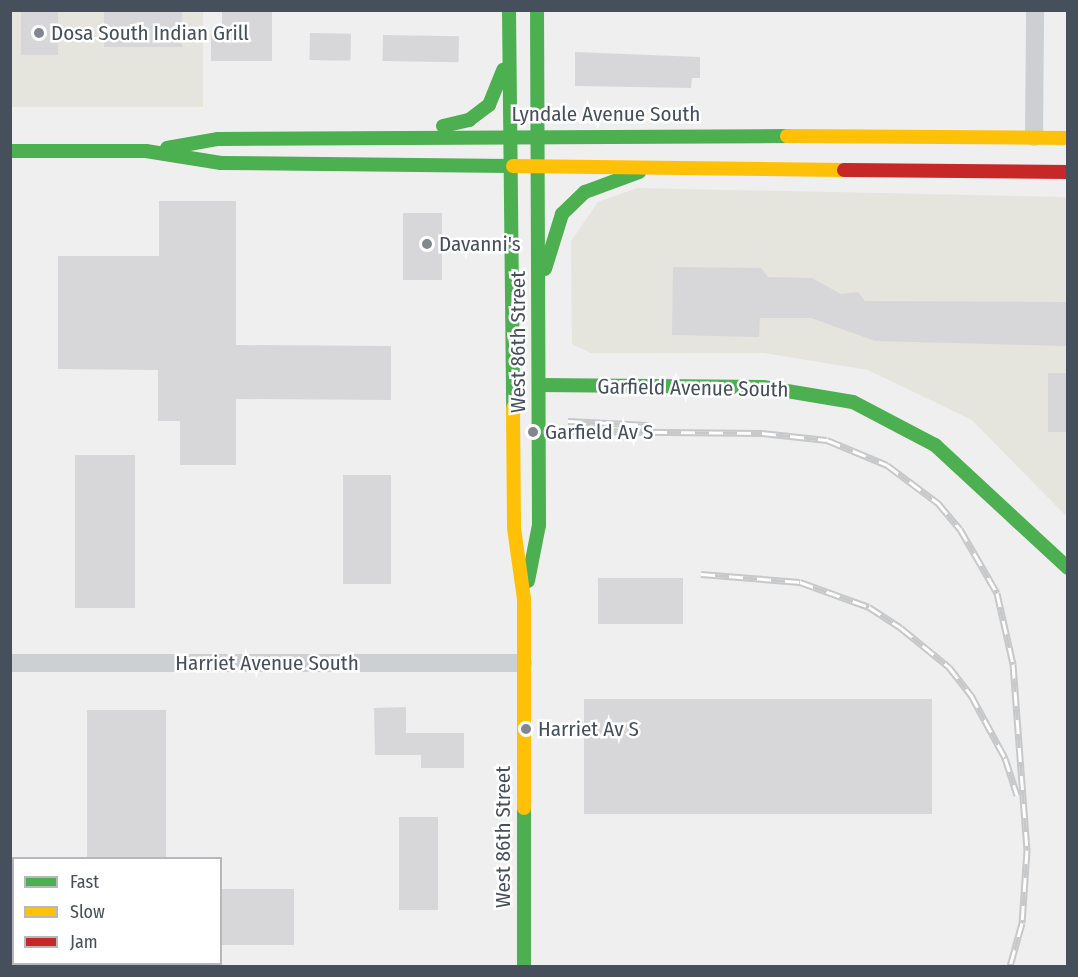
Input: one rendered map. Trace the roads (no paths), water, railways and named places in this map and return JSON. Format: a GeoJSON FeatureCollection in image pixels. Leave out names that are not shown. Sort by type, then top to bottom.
{"type":"FeatureCollection","features":[{"type":"Feature","properties":{"kind":"street","name":"West 86th Street"},"geometry":{"type":"LineString","coordinates":[[509,10],[508,166],[514,528],[524,599],[524,966]]}},
{"type":"Feature","properties":{"kind":"street","name":"West 86th Street"},"geometry":{"type":"LineString","coordinates":[[524,599],[539,525],[537,10]]}},
{"type":"Feature","properties":{"kind":"street"},"geometry":{"type":"LineString","coordinates":[[1034,137],[1035,10]]}},
{"type":"Feature","properties":{"kind":"street"},"geometry":{"type":"LineString","coordinates":[[429,135],[447,124],[469,120],[489,105],[507,56]]}},
{"type":"Feature","properties":{"kind":"street","name":"Lyndale Avenue South"},"geometry":{"type":"LineString","coordinates":[[146,151],[219,139],[429,135],[1068,138]]}},
{"type":"Feature","properties":{"kind":"street","name":"Lyndale Avenue South"},"geometry":{"type":"LineString","coordinates":[[10,151],[146,151],[221,163],[1068,172]]}},
{"type":"Feature","properties":{"kind":"street"},"geometry":{"type":"LineString","coordinates":[[539,286],[562,214],[585,192],[652,167]]}},
{"type":"Feature","properties":{"kind":"street","name":"Garfield Avenue South"},"geometry":{"type":"LineString","coordinates":[[511,387],[763,387],[853,402],[935,445],[1068,568]]}},
{"type":"Feature","properties":{"kind":"street","name":"Harriet Avenue South"},"geometry":{"type":"LineString","coordinates":[[10,663],[523,663]]}},
{"type":"Feature","properties":{"kind":"railway"},"geometry":{"type":"LineString","coordinates":[[568,421],[649,425]]}},
{"type":"Feature","properties":{"kind":"railway"},"geometry":{"type":"LineString","coordinates":[[569,431],[762,433],[827,440],[887,465],[938,503],[960,529],[997,593],[1013,664],[1027,850],[1022,923],[1010,966]]}},
{"type":"Feature","properties":{"kind":"railway"},"geometry":{"type":"LineString","coordinates":[[701,574],[800,582],[869,607],[901,628],[949,667],[971,695],[1005,758],[1017,795]]}},
{"type":"Feature","properties":{"kind":"place","name":"Dosa South Indian Grill"},"geometry":{"type":"Point","coordinates":[39,33]}},
{"type":"Feature","properties":{"kind":"place","name":"Davanni's"},"geometry":{"type":"Point","coordinates":[427,244]}},
{"type":"Feature","properties":{"kind":"place","name":"Garfield Av S"},"geometry":{"type":"Point","coordinates":[533,432]}},
{"type":"Feature","properties":{"kind":"place","name":"Harriet Av S"},"geometry":{"type":"Point","coordinates":[526,729]}}]}
